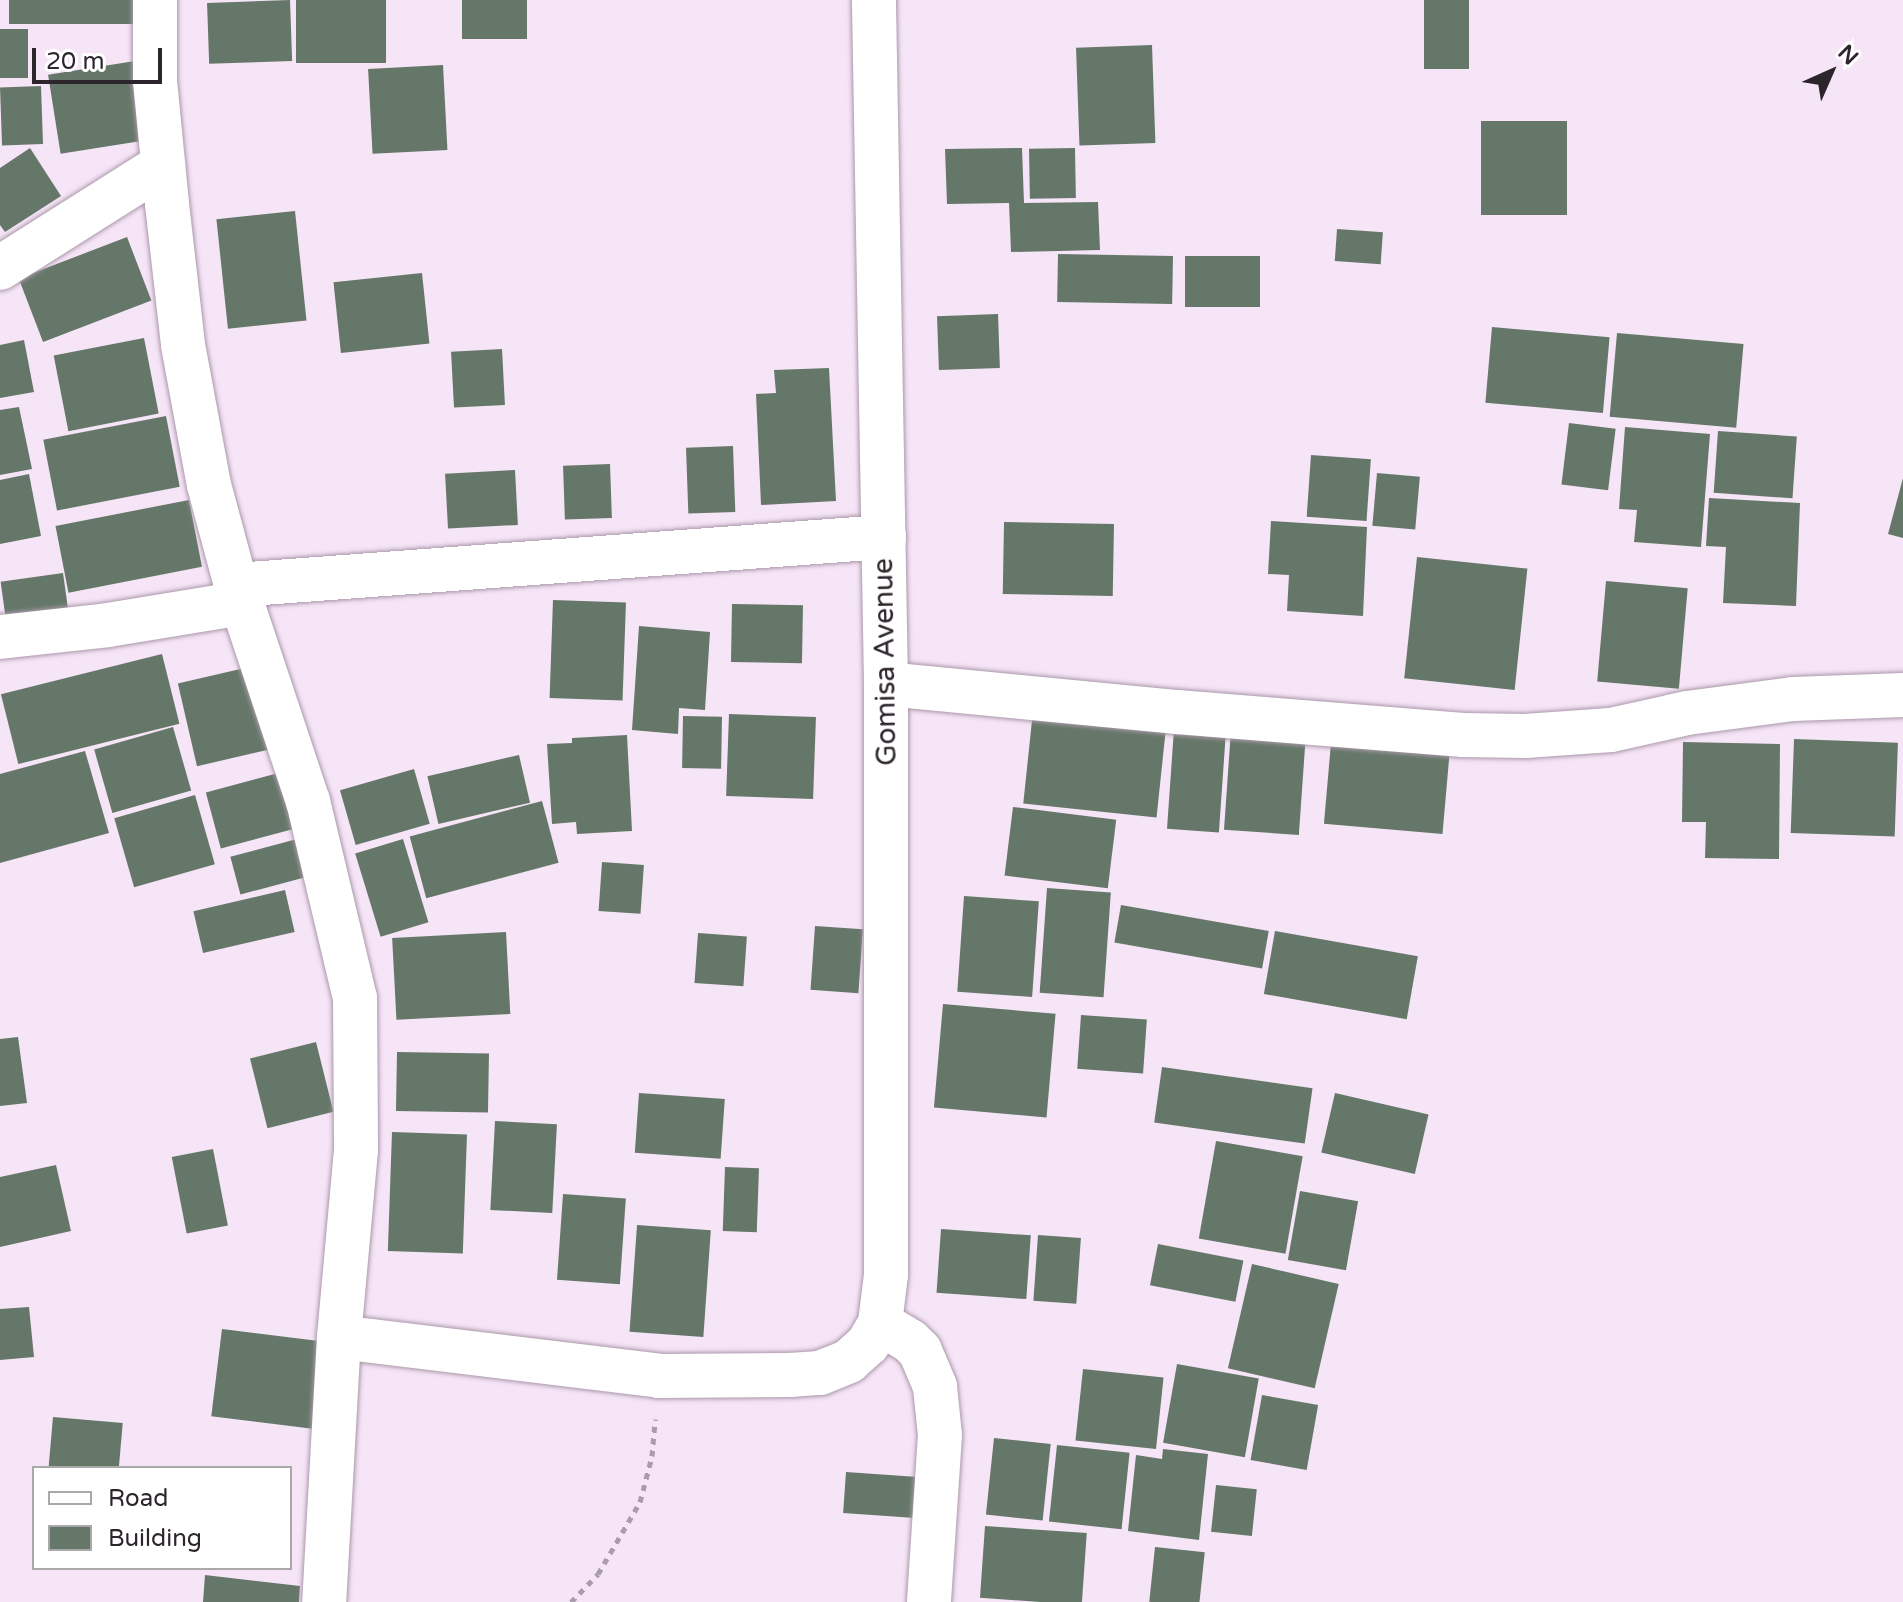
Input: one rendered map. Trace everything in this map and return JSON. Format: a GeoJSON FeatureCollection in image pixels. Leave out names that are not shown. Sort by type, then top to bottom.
{"type":"FeatureCollection","features":[{"type":"Feature","properties":{"kind":"street"},"geometry":{"type":"LineString","coordinates":[[155,0],[155,81],[183,345],[209,485],[239,594],[308,801],[355,998],[356,1150],[339,1337],[324,1602]]}},
{"type":"Feature","properties":{"kind":"street","name":"Gomisa Avenue"},"geometry":{"type":"LineString","coordinates":[[874,0],[886,684],[886,1275],[880,1323]]}},
{"type":"Feature","properties":{"kind":"street"},"geometry":{"type":"LineString","coordinates":[[0,268],[163,165]]}},
{"type":"Feature","properties":{"kind":"street"},"geometry":{"type":"LineString","coordinates":[[0,637],[108,625],[239,594],[884,537]]}},
{"type":"Feature","properties":{"kind":"street"},"geometry":{"type":"LineString","coordinates":[[886,684],[1177,712],[1463,735],[1525,736],[1611,730],[1687,713],[1793,699],[1903,695]]}},
{"type":"Feature","properties":{"kind":"street"},"geometry":{"type":"LineString","coordinates":[[339,1337],[659,1376],[820,1373],[849,1361],[868,1344],[880,1323],[910,1341],[920,1351],[935,1387],[940,1435],[929,1602]]}},
{"type":"Feature","properties":{"kind":"path"},"geometry":{"type":"LineString","coordinates":[[571,1602],[598,1574],[622,1539],[640,1502],[652,1456],[659,1376]]}},
{"type":"Feature","properties":{"kind":"building"},"geometry":{"type":"Polygon","coordinates":[[[9,0],[134,0],[134,24],[9,24],[9,0]]]}},
{"type":"Feature","properties":{"kind":"building"},"geometry":{"type":"Polygon","coordinates":[[[290,0],[292,61],[209,64],[207,3],[290,0]]]}},
{"type":"Feature","properties":{"kind":"building"},"geometry":{"type":"Polygon","coordinates":[[[296,0],[386,0],[386,63],[296,63],[296,0]]]}},
{"type":"Feature","properties":{"kind":"building"},"geometry":{"type":"Polygon","coordinates":[[[462,0],[527,0],[527,39],[462,39],[462,0]]]}},
{"type":"Feature","properties":{"kind":"building"},"geometry":{"type":"Polygon","coordinates":[[[1424,0],[1469,0],[1469,69],[1424,69],[1424,0]]]}},
{"type":"Feature","properties":{"kind":"building"},"geometry":{"type":"Polygon","coordinates":[[[0,29],[28,29],[28,78],[0,78],[0,29]]]}},
{"type":"Feature","properties":{"kind":"building"},"geometry":{"type":"Polygon","coordinates":[[[1152,45],[1155,143],[1079,146],[1076,48],[1152,45]]]}},
{"type":"Feature","properties":{"kind":"building"},"geometry":{"type":"Polygon","coordinates":[[[135,61],[148,140],[61,154],[48,75],[135,61]]]}},
{"type":"Feature","properties":{"kind":"building"},"geometry":{"type":"Polygon","coordinates":[[[443,65],[447,150],[373,154],[368,69],[443,65]]]}},
{"type":"Feature","properties":{"kind":"building"},"geometry":{"type":"Polygon","coordinates":[[[41,86],[43,144],[2,145],[0,87],[41,86]]]}},
{"type":"Feature","properties":{"kind":"building"},"geometry":{"type":"Polygon","coordinates":[[[1481,121],[1567,121],[1567,215],[1481,215],[1481,121]]]}},
{"type":"Feature","properties":{"kind":"building"},"geometry":{"type":"Polygon","coordinates":[[[30,148],[61,196],[5,232],[0,225],[0,168],[30,148]]]}},
{"type":"Feature","properties":{"kind":"building"},"geometry":{"type":"Polygon","coordinates":[[[1022,148],[1024,203],[1098,202],[1100,250],[1011,252],[1009,203],[947,204],[945,149],[1022,148]]]}},
{"type":"Feature","properties":{"kind":"building"},"geometry":{"type":"Polygon","coordinates":[[[1075,148],[1076,198],[1030,199],[1029,149],[1075,148]]]}},
{"type":"Feature","properties":{"kind":"building"},"geometry":{"type":"Polygon","coordinates":[[[295,211],[306,320],[228,329],[216,219],[295,211]]]}},
{"type":"Feature","properties":{"kind":"building"},"geometry":{"type":"Polygon","coordinates":[[[1337,229],[1383,232],[1381,264],[1335,261],[1337,229]]]}},
{"type":"Feature","properties":{"kind":"building"},"geometry":{"type":"Polygon","coordinates":[[[127,237],[151,300],[43,342],[19,279],[127,237]]]}},
{"type":"Feature","properties":{"kind":"building"},"geometry":{"type":"Polygon","coordinates":[[[1058,254],[1173,256],[1172,304],[1057,302],[1058,254]]]}},
{"type":"Feature","properties":{"kind":"building"},"geometry":{"type":"Polygon","coordinates":[[[1185,256],[1260,256],[1260,307],[1185,307],[1185,256]]]}},
{"type":"Feature","properties":{"kind":"building"},"geometry":{"type":"Polygon","coordinates":[[[422,273],[429,344],[341,353],[333,282],[422,273]]]}},
{"type":"Feature","properties":{"kind":"building"},"geometry":{"type":"Polygon","coordinates":[[[998,314],[1000,368],[939,370],[937,316],[998,314]]]}},
{"type":"Feature","properties":{"kind":"building"},"geometry":{"type":"Polygon","coordinates":[[[1492,327],[1610,337],[1603,413],[1485,403],[1492,327]]]}},
{"type":"Feature","properties":{"kind":"building"},"geometry":{"type":"Polygon","coordinates":[[[1617,333],[1744,344],[1736,428],[1610,417],[1617,333]]]}},
{"type":"Feature","properties":{"kind":"building"},"geometry":{"type":"Polygon","coordinates":[[[144,338],[159,414],[68,431],[54,356],[144,338]]]}},
{"type":"Feature","properties":{"kind":"building"},"geometry":{"type":"Polygon","coordinates":[[[24,340],[34,392],[0,398],[0,345],[24,340]]]}},
{"type":"Feature","properties":{"kind":"building"},"geometry":{"type":"Polygon","coordinates":[[[502,349],[505,405],[454,408],[451,352],[502,349]]]}},
{"type":"Feature","properties":{"kind":"building"},"geometry":{"type":"Polygon","coordinates":[[[829,368],[836,501],[761,505],[756,394],[776,393],[774,370],[829,368]]]}},
{"type":"Feature","properties":{"kind":"building"},"geometry":{"type":"Polygon","coordinates":[[[19,407],[32,469],[0,475],[0,410],[19,407]]]}},
{"type":"Feature","properties":{"kind":"building"},"geometry":{"type":"Polygon","coordinates":[[[166,416],[180,487],[57,511],[43,440],[166,416]]]}},
{"type":"Feature","properties":{"kind":"building"},"geometry":{"type":"Polygon","coordinates":[[[1569,423],[1616,429],[1608,490],[1561,485],[1569,423]]]}},
{"type":"Feature","properties":{"kind":"building"},"geometry":{"type":"Polygon","coordinates":[[[1625,427],[1710,434],[1701,547],[1634,542],[1637,510],[1619,509],[1625,427]]]}},
{"type":"Feature","properties":{"kind":"building"},"geometry":{"type":"Polygon","coordinates":[[[1718,431],[1797,437],[1792,498],[1714,493],[1718,431]]]}},
{"type":"Feature","properties":{"kind":"building"},"geometry":{"type":"Polygon","coordinates":[[[733,446],[735,512],[688,514],[686,448],[733,446]]]}},
{"type":"Feature","properties":{"kind":"building"},"geometry":{"type":"Polygon","coordinates":[[[1311,455],[1371,459],[1367,521],[1307,517],[1311,455]]]}},
{"type":"Feature","properties":{"kind":"building"},"geometry":{"type":"Polygon","coordinates":[[[610,464],[612,518],[565,520],[563,466],[610,464]]]}},
{"type":"Feature","properties":{"kind":"building"},"geometry":{"type":"Polygon","coordinates":[[[515,470],[518,525],[448,529],[445,474],[515,470]]]}},
{"type":"Feature","properties":{"kind":"building"},"geometry":{"type":"Polygon","coordinates":[[[1377,473],[1420,477],[1415,530],[1372,526],[1377,473]]]}},
{"type":"Feature","properties":{"kind":"building"},"geometry":{"type":"Polygon","coordinates":[[[29,474],[41,536],[0,544],[0,480],[29,474]]]}},
{"type":"Feature","properties":{"kind":"building"},"geometry":{"type":"Polygon","coordinates":[[[1903,478],[1903,538],[1888,534],[1903,478]]]}},
{"type":"Feature","properties":{"kind":"building"},"geometry":{"type":"Polygon","coordinates":[[[1709,498],[1800,503],[1796,606],[1723,603],[1726,547],[1706,546],[1709,498]]]}},
{"type":"Feature","properties":{"kind":"building"},"geometry":{"type":"Polygon","coordinates":[[[189,500],[202,567],[68,593],[55,526],[189,500]]]}},
{"type":"Feature","properties":{"kind":"building"},"geometry":{"type":"Polygon","coordinates":[[[1271,521],[1367,527],[1363,616],[1287,611],[1289,575],[1268,574],[1271,521]]]}},
{"type":"Feature","properties":{"kind":"building"},"geometry":{"type":"Polygon","coordinates":[[[1004,522],[1114,524],[1113,596],[1003,594],[1004,522]]]}},
{"type":"Feature","properties":{"kind":"building"},"geometry":{"type":"Polygon","coordinates":[[[1417,557],[1527,569],[1515,690],[1404,678],[1417,557]]]}},
{"type":"Feature","properties":{"kind":"building"},"geometry":{"type":"Polygon","coordinates":[[[63,573],[68,608],[5,616],[1,582],[63,573]]]}},
{"type":"Feature","properties":{"kind":"building"},"geometry":{"type":"Polygon","coordinates":[[[1606,581],[1688,588],[1679,689],[1597,682],[1606,581]]]}},
{"type":"Feature","properties":{"kind":"building"},"geometry":{"type":"Polygon","coordinates":[[[553,600],[626,603],[623,700],[550,698],[553,600]]]}},
{"type":"Feature","properties":{"kind":"building"},"geometry":{"type":"Polygon","coordinates":[[[732,604],[803,605],[802,663],[731,662],[732,604]]]}},
{"type":"Feature","properties":{"kind":"building"},"geometry":{"type":"Polygon","coordinates":[[[639,626],[710,632],[705,710],[679,708],[678,734],[632,730],[639,626]]]}},
{"type":"Feature","properties":{"kind":"building"},"geometry":{"type":"Polygon","coordinates":[[[162,654],[179,724],[18,764],[1,694],[162,654]]]}},
{"type":"Feature","properties":{"kind":"building"},"geometry":{"type":"Polygon","coordinates":[[[249,667],[268,750],[197,766],[178,683],[249,667]]]}},
{"type":"Feature","properties":{"kind":"building"},"geometry":{"type":"Polygon","coordinates":[[[1033,711],[1166,725],[1157,817],[1023,803],[1033,711]]]}},
{"type":"Feature","properties":{"kind":"building"},"geometry":{"type":"Polygon","coordinates":[[[729,714],[816,717],[813,799],[726,796],[729,714]]]}},
{"type":"Feature","properties":{"kind":"building"},"geometry":{"type":"Polygon","coordinates":[[[683,716],[722,717],[721,769],[682,768],[683,716]]]}},
{"type":"Feature","properties":{"kind":"building"},"geometry":{"type":"Polygon","coordinates":[[[173,727],[191,790],[112,813],[94,750],[173,727]]]}},
{"type":"Feature","properties":{"kind":"building"},"geometry":{"type":"Polygon","coordinates":[[[1174,729],[1226,733],[1219,832],[1167,829],[1174,729]]]}},
{"type":"Feature","properties":{"kind":"building"},"geometry":{"type":"Polygon","coordinates":[[[1231,730],[1306,735],[1299,835],[1224,830],[1231,730]]]}},
{"type":"Feature","properties":{"kind":"building"},"geometry":{"type":"Polygon","coordinates":[[[627,735],[632,831],[577,834],[576,822],[552,824],[547,744],[572,743],[572,738],[627,735]]]}},
{"type":"Feature","properties":{"kind":"building"},"geometry":{"type":"Polygon","coordinates":[[[1794,739],[1898,743],[1895,837],[1791,833],[1794,739]]]}},
{"type":"Feature","properties":{"kind":"building"},"geometry":{"type":"Polygon","coordinates":[[[1683,742],[1780,744],[1779,859],[1705,858],[1706,822],[1682,822],[1683,742]]]}},
{"type":"Feature","properties":{"kind":"building"},"geometry":{"type":"Polygon","coordinates":[[[1331,743],[1450,753],[1442,834],[1324,824],[1331,743]]]}},
{"type":"Feature","properties":{"kind":"building"},"geometry":{"type":"Polygon","coordinates":[[[85,751],[109,833],[0,863],[0,774],[85,751]]]}},
{"type":"Feature","properties":{"kind":"building"},"geometry":{"type":"Polygon","coordinates":[[[519,755],[530,803],[438,824],[427,776],[519,755]]]}},
{"type":"Feature","properties":{"kind":"building"},"geometry":{"type":"Polygon","coordinates":[[[414,769],[430,824],[356,845],[340,790],[414,769]]]}},
{"type":"Feature","properties":{"kind":"building"},"geometry":{"type":"Polygon","coordinates":[[[286,771],[301,827],[221,849],[206,792],[286,771]]]}},
{"type":"Feature","properties":{"kind":"building"},"geometry":{"type":"Polygon","coordinates":[[[195,795],[215,864],[134,887],[114,818],[195,795]]]}},
{"type":"Feature","properties":{"kind":"building"},"geometry":{"type":"Polygon","coordinates":[[[542,801],[559,863],[426,898],[410,836],[542,801]]]}},
{"type":"Feature","properties":{"kind":"building"},"geometry":{"type":"Polygon","coordinates":[[[1013,807],[1116,820],[1108,888],[1005,875],[1013,807]]]}},
{"type":"Feature","properties":{"kind":"building"},"geometry":{"type":"Polygon","coordinates":[[[297,839],[307,877],[240,895],[230,857],[297,839]]]}},
{"type":"Feature","properties":{"kind":"building"},"geometry":{"type":"Polygon","coordinates":[[[403,839],[428,922],[381,937],[355,854],[403,839]]]}},
{"type":"Feature","properties":{"kind":"building"},"geometry":{"type":"Polygon","coordinates":[[[602,862],[644,865],[640,914],[599,911],[602,862]]]}},
{"type":"Feature","properties":{"kind":"building"},"geometry":{"type":"Polygon","coordinates":[[[1047,888],[1111,892],[1104,997],[1040,993],[1047,888]]]}},
{"type":"Feature","properties":{"kind":"building"},"geometry":{"type":"Polygon","coordinates":[[[285,890],[295,932],[203,953],[193,911],[285,890]]]}},
{"type":"Feature","properties":{"kind":"building"},"geometry":{"type":"Polygon","coordinates":[[[964,896],[1039,901],[1032,997],[957,992],[964,896]]]}},
{"type":"Feature","properties":{"kind":"building"},"geometry":{"type":"Polygon","coordinates":[[[1121,905],[1269,931],[1262,968],[1114,942],[1121,905]]]}},
{"type":"Feature","properties":{"kind":"building"},"geometry":{"type":"Polygon","coordinates":[[[815,926],[863,929],[858,993],[811,990],[815,926]]]}},
{"type":"Feature","properties":{"kind":"building"},"geometry":{"type":"Polygon","coordinates":[[[1275,931],[1418,956],[1407,1019],[1264,994],[1275,931]]]}},
{"type":"Feature","properties":{"kind":"building"},"geometry":{"type":"Polygon","coordinates":[[[506,932],[510,1014],[396,1020],[392,938],[506,932]]]}},
{"type":"Feature","properties":{"kind":"building"},"geometry":{"type":"Polygon","coordinates":[[[698,933],[747,936],[743,986],[695,983],[698,933]]]}},
{"type":"Feature","properties":{"kind":"building"},"geometry":{"type":"Polygon","coordinates":[[[943,1004],[1056,1014],[1047,1117],[934,1108],[943,1004]]]}},
{"type":"Feature","properties":{"kind":"building"},"geometry":{"type":"Polygon","coordinates":[[[1081,1015],[1147,1020],[1143,1073],[1077,1069],[1081,1015]]]}},
{"type":"Feature","properties":{"kind":"building"},"geometry":{"type":"Polygon","coordinates":[[[18,1037],[27,1103],[0,1106],[0,1039],[18,1037]]]}},
{"type":"Feature","properties":{"kind":"building"},"geometry":{"type":"Polygon","coordinates":[[[316,1042],[333,1112],[267,1128],[250,1058],[316,1042]]]}},
{"type":"Feature","properties":{"kind":"building"},"geometry":{"type":"Polygon","coordinates":[[[397,1052],[489,1054],[488,1113],[396,1111],[397,1052]]]}},
{"type":"Feature","properties":{"kind":"building"},"geometry":{"type":"Polygon","coordinates":[[[1162,1067],[1313,1088],[1305,1144],[1154,1122],[1162,1067]]]}},
{"type":"Feature","properties":{"kind":"building"},"geometry":{"type":"Polygon","coordinates":[[[639,1093],[725,1099],[721,1159],[635,1153],[639,1093]]]}},
{"type":"Feature","properties":{"kind":"building"},"geometry":{"type":"Polygon","coordinates":[[[1335,1093],[1429,1115],[1415,1174],[1321,1152],[1335,1093]]]}},
{"type":"Feature","properties":{"kind":"building"},"geometry":{"type":"Polygon","coordinates":[[[495,1121],[557,1124],[552,1213],[490,1210],[495,1121]]]}},
{"type":"Feature","properties":{"kind":"building"},"geometry":{"type":"Polygon","coordinates":[[[392,1132],[467,1135],[463,1254],[388,1251],[392,1132]]]}},
{"type":"Feature","properties":{"kind":"building"},"geometry":{"type":"Polygon","coordinates":[[[1216,1141],[1303,1156],[1285,1254],[1199,1238],[1216,1141]]]}},
{"type":"Feature","properties":{"kind":"building"},"geometry":{"type":"Polygon","coordinates":[[[213,1149],[228,1226],[187,1234],[172,1157],[213,1149]]]}},
{"type":"Feature","properties":{"kind":"building"},"geometry":{"type":"Polygon","coordinates":[[[56,1165],[71,1231],[0,1247],[0,1177],[56,1165]]]}},
{"type":"Feature","properties":{"kind":"building"},"geometry":{"type":"Polygon","coordinates":[[[725,1167],[759,1168],[757,1232],[723,1231],[725,1167]]]}},
{"type":"Feature","properties":{"kind":"building"},"geometry":{"type":"Polygon","coordinates":[[[1300,1191],[1358,1201],[1346,1270],[1288,1260],[1300,1191]]]}},
{"type":"Feature","properties":{"kind":"building"},"geometry":{"type":"Polygon","coordinates":[[[563,1194],[626,1198],[620,1284],[557,1280],[563,1194]]]}},
{"type":"Feature","properties":{"kind":"building"},"geometry":{"type":"Polygon","coordinates":[[[637,1225],[711,1230],[703,1337],[630,1332],[637,1225]]]}},
{"type":"Feature","properties":{"kind":"building"},"geometry":{"type":"Polygon","coordinates":[[[941,1229],[1031,1235],[1026,1299],[937,1293],[941,1229]]]}},
{"type":"Feature","properties":{"kind":"building"},"geometry":{"type":"Polygon","coordinates":[[[1038,1235],[1081,1238],[1076,1304],[1033,1301],[1038,1235]]]}},
{"type":"Feature","properties":{"kind":"building"},"geometry":{"type":"Polygon","coordinates":[[[1158,1244],[1243,1261],[1235,1302],[1150,1285],[1158,1244]]]}},
{"type":"Feature","properties":{"kind":"building"},"geometry":{"type":"Polygon","coordinates":[[[1252,1264],[1339,1284],[1315,1388],[1228,1368],[1252,1264]]]}},
{"type":"Feature","properties":{"kind":"building"},"geometry":{"type":"Polygon","coordinates":[[[29,1307],[34,1357],[0,1360],[0,1309],[29,1307]]]}},
{"type":"Feature","properties":{"kind":"building"},"geometry":{"type":"Polygon","coordinates":[[[222,1329],[327,1342],[316,1429],[211,1416],[222,1329]]]}},
{"type":"Feature","properties":{"kind":"building"},"geometry":{"type":"Polygon","coordinates":[[[1177,1364],[1259,1378],[1245,1457],[1163,1443],[1177,1364]]]}},
{"type":"Feature","properties":{"kind":"building"},"geometry":{"type":"Polygon","coordinates":[[[1083,1369],[1164,1377],[1156,1449],[1075,1441],[1083,1369]]]}},
{"type":"Feature","properties":{"kind":"building"},"geometry":{"type":"Polygon","coordinates":[[[1262,1395],[1318,1405],[1307,1470],[1251,1460],[1262,1395]]]}},
{"type":"Feature","properties":{"kind":"building"},"geometry":{"type":"Polygon","coordinates":[[[53,1417],[123,1423],[119,1466],[49,1466],[53,1417]]]}},
{"type":"Feature","properties":{"kind":"building"},"geometry":{"type":"Polygon","coordinates":[[[994,1438],[1051,1444],[1043,1521],[986,1515],[994,1438]]]}},
{"type":"Feature","properties":{"kind":"building"},"geometry":{"type":"Polygon","coordinates":[[[1057,1445],[1130,1453],[1122,1529],[1049,1522],[1057,1445]]]}},
{"type":"Feature","properties":{"kind":"building"},"geometry":{"type":"Polygon","coordinates":[[[1163,1449],[1208,1454],[1199,1540],[1128,1531],[1136,1455],[1162,1459],[1163,1449]]]}},
{"type":"Feature","properties":{"kind":"building"},"geometry":{"type":"Polygon","coordinates":[[[846,1472],[929,1478],[926,1519],[843,1513],[846,1472]]]}},
{"type":"Feature","properties":{"kind":"building"},"geometry":{"type":"Polygon","coordinates":[[[1216,1485],[1257,1489],[1252,1536],[1211,1532],[1216,1485]]]}},
{"type":"Feature","properties":{"kind":"building"},"geometry":{"type":"Polygon","coordinates":[[[985,1526],[1087,1533],[1082,1602],[980,1598],[985,1526]]]}},
{"type":"Feature","properties":{"kind":"building"},"geometry":{"type":"Polygon","coordinates":[[[1155,1547],[1205,1552],[1199,1602],[1149,1602],[1155,1547]]]}},
{"type":"Feature","properties":{"kind":"building"},"geometry":{"type":"Polygon","coordinates":[[[205,1575],[300,1586],[299,1602],[203,1602],[205,1575]]]}}]}
